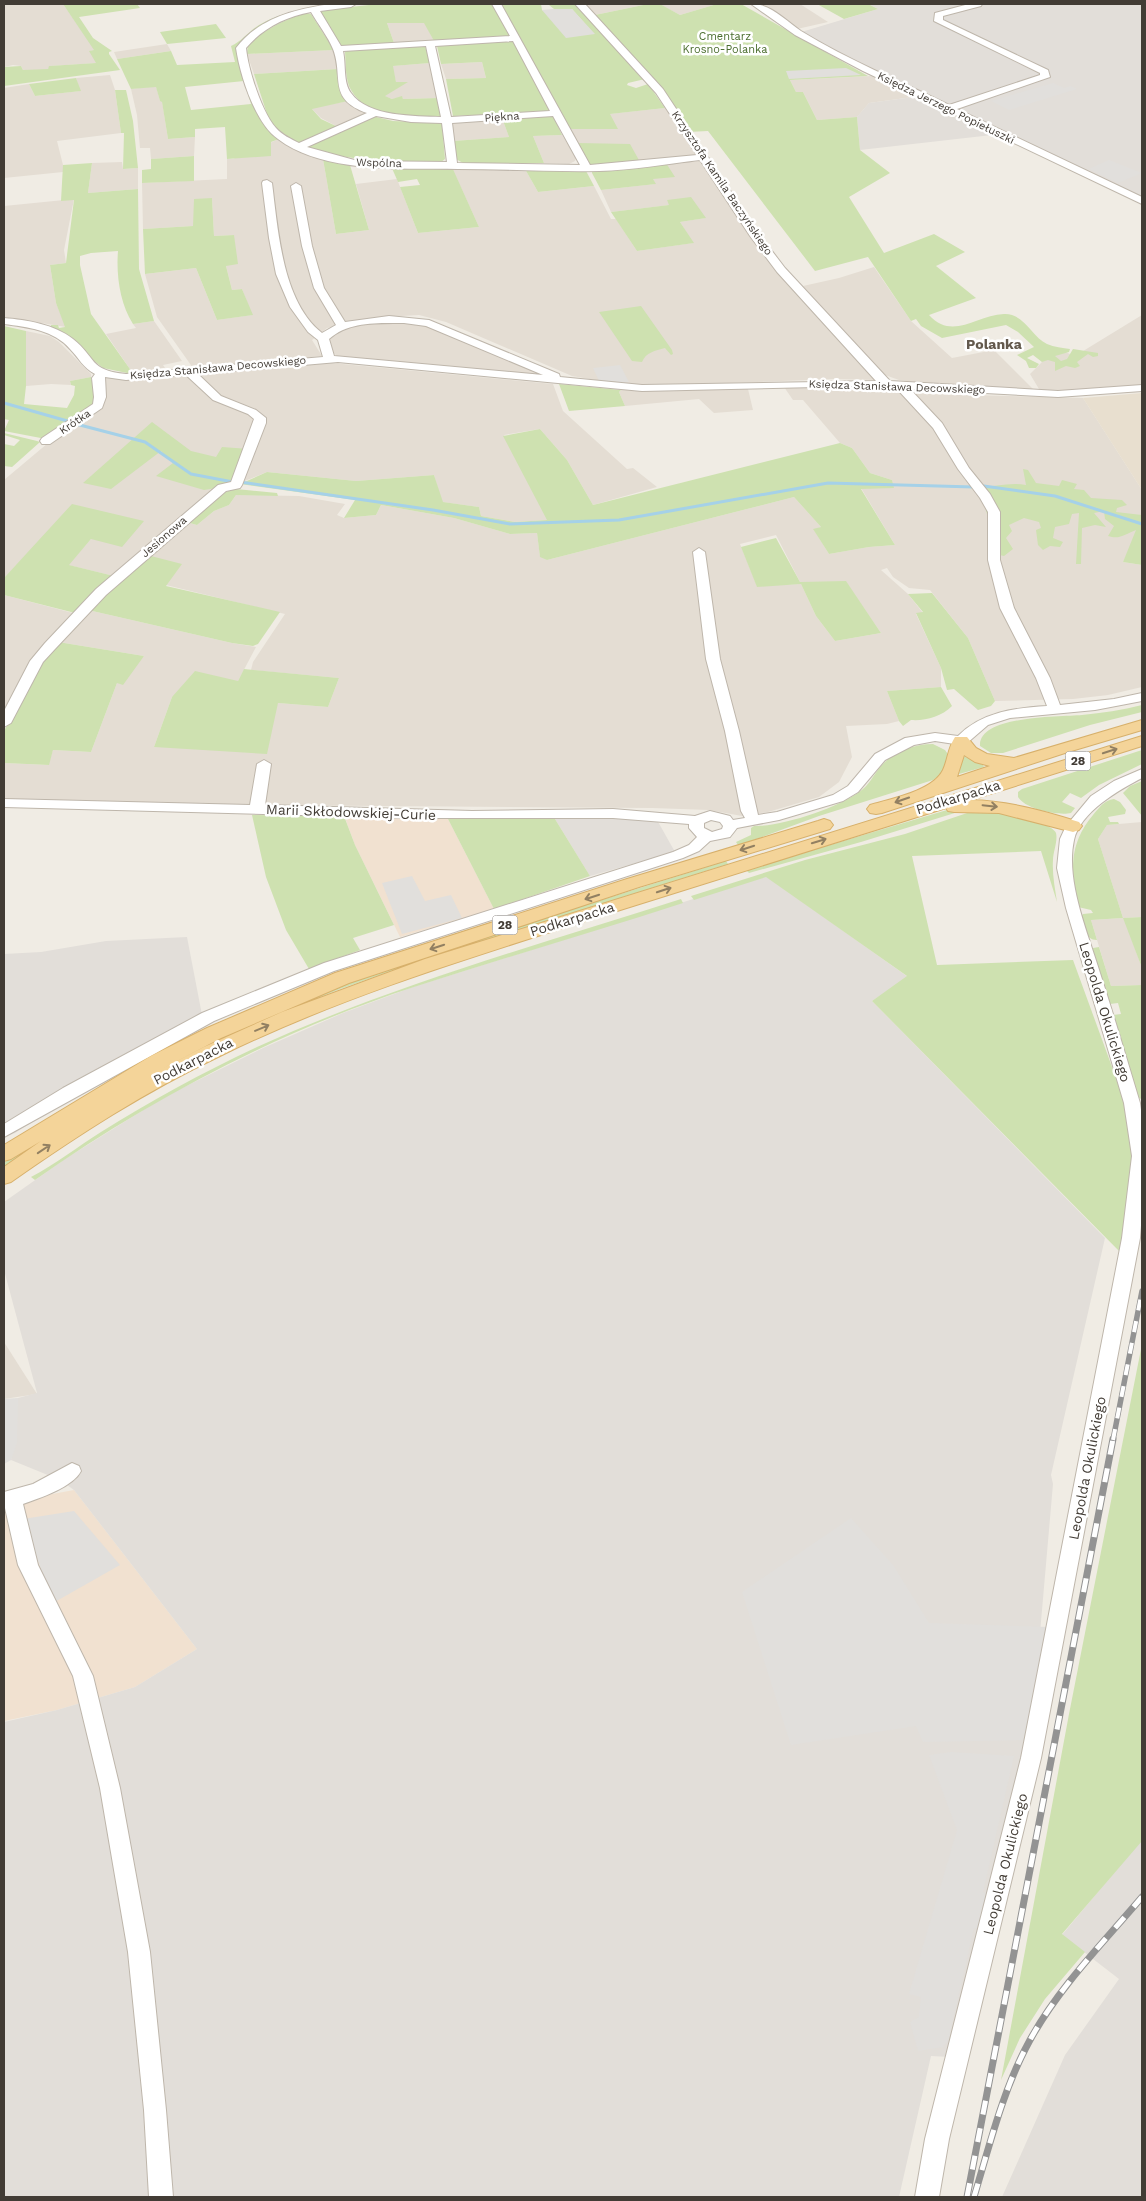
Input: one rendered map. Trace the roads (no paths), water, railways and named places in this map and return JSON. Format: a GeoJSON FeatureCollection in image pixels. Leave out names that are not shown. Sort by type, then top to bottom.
{"type":"FeatureCollection","features":[{"type":"Feature","properties":{"kind":"main road","name":"Podkarpacka"},"geometry":{"type":"LineString","coordinates":[[4,1154],[158,1061],[214,1033],[342,978],[634,884],[847,819],[1032,758],[1142,725]]}},
{"type":"Feature","properties":{"kind":"main road"},"geometry":{"type":"LineString","coordinates":[[961,740],[969,752],[992,762],[1032,758]]}},
{"type":"Feature","properties":{"kind":"main road"},"geometry":{"type":"LineString","coordinates":[[935,789],[951,773],[956,751],[961,740]]}},
{"type":"Feature","properties":{"kind":"main road","name":"Podkarpacka"},"geometry":{"type":"LineString","coordinates":[[4,1177],[74,1129],[148,1084],[242,1037],[329,1000],[416,968],[1142,741]]}},
{"type":"Feature","properties":{"kind":"main road"},"geometry":{"type":"LineString","coordinates":[[1013,780],[1008,793],[1011,801],[1019,810]]}},
{"type":"Feature","properties":{"kind":"main road"},"geometry":{"type":"LineString","coordinates":[[927,807],[980,804],[1019,810],[1073,826]]}},
{"type":"Feature","properties":{"kind":"street","name":"Wspólna"},"geometry":{"type":"LineString","coordinates":[[352,4],[314,9],[289,16],[255,33],[242,48],[242,56],[266,123],[280,136],[299,147],[330,158],[358,164],[618,167],[703,157]]}},
{"type":"Feature","properties":{"kind":"street"},"geometry":{"type":"LineString","coordinates":[[497,4],[586,167]]}},
{"type":"Feature","properties":{"kind":"street","name":"Krzysztofa Kamila Baczyńskiego"},"geometry":{"type":"LineString","coordinates":[[580,4],[660,91],[755,236],[781,270],[886,384]]}},
{"type":"Feature","properties":{"kind":"street","name":"Księdza Jerzego Popiełuszki"},"geometry":{"type":"LineString","coordinates":[[756,4],[798,33],[866,69],[1142,201]]}},
{"type":"Feature","properties":{"kind":"street"},"geometry":{"type":"LineString","coordinates":[[947,109],[1045,76],[1045,72],[939,21],[938,15],[978,4]]}},
{"type":"Feature","properties":{"kind":"street","name":"Piękna"},"geometry":{"type":"LineString","coordinates":[[314,9],[338,49],[346,94],[362,108],[374,113],[415,120],[447,120],[557,113]]}},
{"type":"Feature","properties":{"kind":"street"},"geometry":{"type":"LineString","coordinates":[[338,49],[515,38]]}},
{"type":"Feature","properties":{"kind":"street"},"geometry":{"type":"LineString","coordinates":[[430,43],[447,120],[452,164]]}},
{"type":"Feature","properties":{"kind":"street"},"geometry":{"type":"LineString","coordinates":[[299,147],[374,113]]}},
{"type":"Feature","properties":{"kind":"street"},"geometry":{"type":"LineString","coordinates":[[267,183],[274,239],[284,284],[296,310],[316,334],[323,338]]}},
{"type":"Feature","properties":{"kind":"street"},"geometry":{"type":"LineString","coordinates":[[296,186],[316,281],[326,303],[342,326]]}},
{"type":"Feature","properties":{"kind":"street","name":"Księdza Stanisława Decowskiego"},"geometry":{"type":"LineString","coordinates":[[329,359],[323,338],[329,332],[342,326],[373,321],[410,319],[429,323],[553,374],[561,381]]}},
{"type":"Feature","properties":{"kind":"street"},"geometry":{"type":"LineString","coordinates":[[4,321],[31,325],[61,336],[70,342],[93,368],[102,373]]}},
{"type":"Feature","properties":{"kind":"street","name":"Księdza Stanisława Decowskiego"},"geometry":{"type":"LineString","coordinates":[[102,373],[126,377],[329,359],[642,388],[805,383],[886,384],[1042,394],[1085,393],[1142,388]]}},
{"type":"Feature","properties":{"kind":"street","name":"Jesionowa"},"geometry":{"type":"LineString","coordinates":[[4,722],[37,661],[101,592],[222,488],[236,485],[260,423],[260,418],[252,412],[217,398],[189,372]]}},
{"type":"Feature","properties":{"kind":"street","name":"Krótka"},"geometry":{"type":"LineString","coordinates":[[46,441],[98,406],[100,397],[98,378],[102,373]]}},
{"type":"Feature","properties":{"kind":"street"},"geometry":{"type":"LineString","coordinates":[[902,386],[938,426],[964,469],[986,497],[994,512],[994,560],[1007,608],[1043,678],[1056,709]]}},
{"type":"Feature","properties":{"kind":"street"},"geometry":{"type":"LineString","coordinates":[[698,552],[713,659],[732,731],[748,811],[754,822]]}},
{"type":"Feature","properties":{"kind":"street"},"geometry":{"type":"LineString","coordinates":[[730,825],[754,822],[804,810],[838,798],[853,789],[880,757],[910,741],[935,738],[961,740],[977,725],[1008,713],[1106,704],[1142,696]]}},
{"type":"Feature","properties":{"kind":"street"},"geometry":{"type":"LineString","coordinates":[[257,809],[264,764]]}},
{"type":"Feature","properties":{"kind":"street","name":"Leopolda Okulickiego"},"geometry":{"type":"LineString","coordinates":[[927,2197],[938,2139],[1031,1758],[1131,1238],[1140,1156],[1132,1103],[1073,908],[1064,868],[1067,839],[1073,826],[1096,799],[1119,784],[1142,773]]}},
{"type":"Feature","properties":{"kind":"street","name":"Marii Skłodowskiej-Curie"},"geometry":{"type":"LineString","coordinates":[[4,803],[472,815],[601,814],[657,816],[698,821]]}},
{"type":"Feature","properties":{"kind":"street"},"geometry":{"type":"LineString","coordinates":[[716,815],[725,818],[730,825],[729,831],[726,834],[717,837],[707,836],[696,828],[698,821],[705,816],[716,815]]}},
{"type":"Feature","properties":{"kind":"street"},"geometry":{"type":"LineString","coordinates":[[4,1131],[69,1092],[208,1017],[329,968],[678,855],[694,848],[707,836]]}},
{"type":"Feature","properties":{"kind":"street"},"geometry":{"type":"LineString","coordinates":[[72,1471],[60,1480],[8,1500],[28,1565],[83,1676],[110,1788],[139,1952],[155,2110],[161,2197]]}},
{"type":"Feature","properties":{"kind":"waterway"},"geometry":{"type":"LineString","coordinates":[[4,403],[71,422]]}},
{"type":"Feature","properties":{"kind":"waterway"},"geometry":{"type":"LineString","coordinates":[[76,424],[145,442],[191,474],[233,482]]}},
{"type":"Feature","properties":{"kind":"waterway"},"geometry":{"type":"LineString","coordinates":[[240,482],[433,510],[510,524],[619,520],[828,483],[974,487]]}},
{"type":"Feature","properties":{"kind":"waterway"},"geometry":{"type":"LineString","coordinates":[[984,486],[1055,496],[1142,524]]}},
{"type":"Feature","properties":{"kind":"railway"},"geometry":{"type":"LineString","coordinates":[[1113,1440],[1142,1291]]}},
{"type":"Feature","properties":{"kind":"railway"},"geometry":{"type":"LineString","coordinates":[[967,2197],[1113,1439]]}},
{"type":"Feature","properties":{"kind":"railway"},"geometry":{"type":"LineString","coordinates":[[974,2197],[1005,2097],[1020,2059],[1030,2040],[1068,1984],[1142,1897]]}},
{"type":"Feature","properties":{"kind":"district","name":"Polanka"},"geometry":{"type":"Point","coordinates":[994,344]}},
{"type":"Feature","properties":{"kind":"park label","name":"Cmentarz Krosno-Polanka"},"geometry":{"type":"Point","coordinates":[725,42]}}]}
